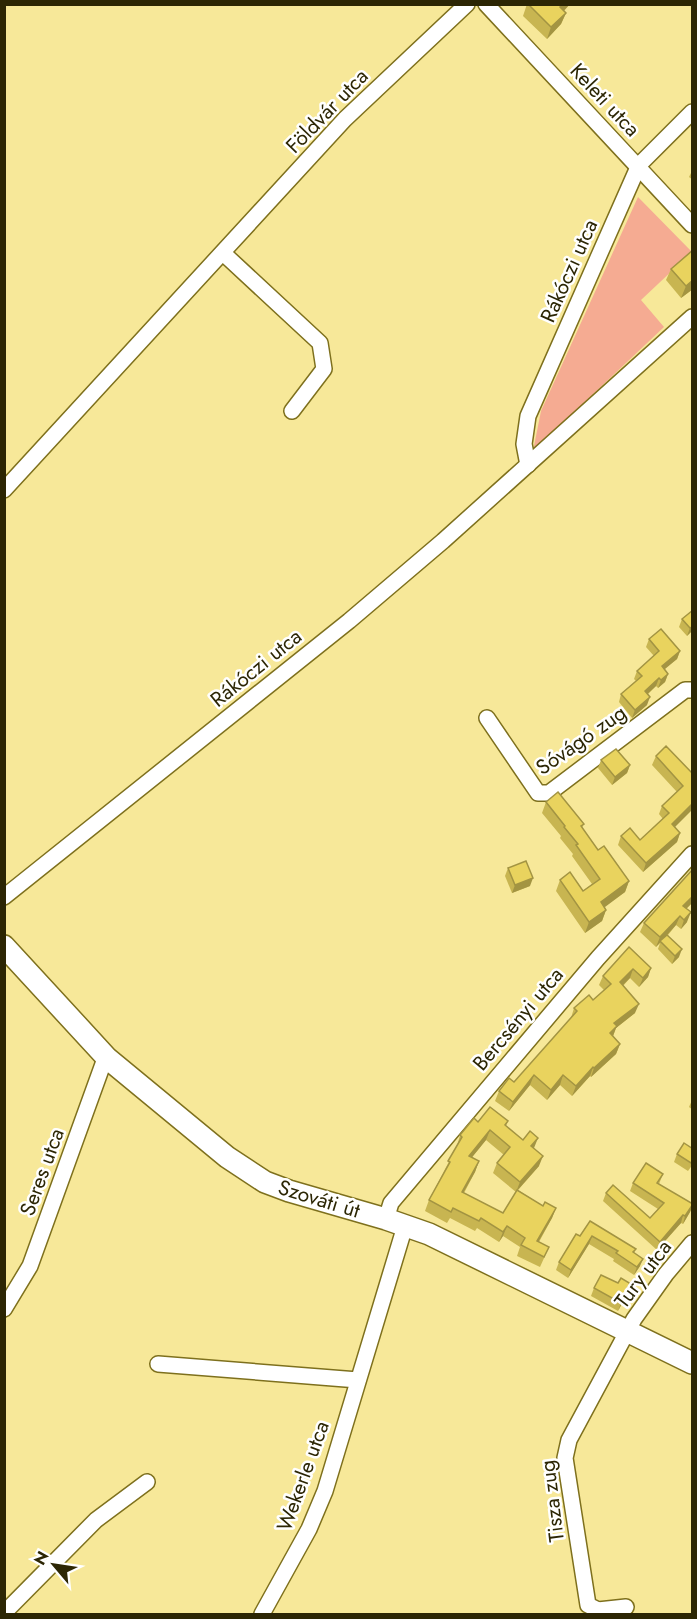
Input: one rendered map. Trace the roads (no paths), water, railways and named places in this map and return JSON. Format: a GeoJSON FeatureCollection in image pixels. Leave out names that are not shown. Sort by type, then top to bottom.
{"type":"FeatureCollection","features":[{"type":"Feature","properties":{"kind":"main road","name":"Szováti út"},"geometry":{"type":"LineString","coordinates":[[4,946],[108,1058],[196,1133],[265,1182],[319,1201],[396,1222],[447,1242],[693,1363]]}},
{"type":"Feature","properties":{"kind":"street","name":"Földvár utca"},"geometry":{"type":"LineString","coordinates":[[4,490],[345,119],[467,4]]}},
{"type":"Feature","properties":{"kind":"street","name":"Keleti utca"},"geometry":{"type":"LineString","coordinates":[[486,4],[693,225]]}},
{"type":"Feature","properties":{"kind":"street","name":"Rákóczi utca"},"geometry":{"type":"LineString","coordinates":[[528,465],[524,444],[528,416],[639,165],[693,112]]}},
{"type":"Feature","properties":{"kind":"street"},"geometry":{"type":"LineString","coordinates":[[223,253],[320,343],[324,369],[292,411]]}},
{"type":"Feature","properties":{"kind":"street","name":"Rákóczi utca"},"geometry":{"type":"LineString","coordinates":[[4,897],[349,621],[443,541],[693,317]]}},
{"type":"Feature","properties":{"kind":"street","name":"Sóvágó zug"},"geometry":{"type":"LineString","coordinates":[[488,718],[538,793],[549,793],[685,690],[693,690]]}},
{"type":"Feature","properties":{"kind":"street","name":"Bercsényi utca"},"geometry":{"type":"LineString","coordinates":[[396,1222],[391,1203],[598,958],[693,854]]}},
{"type":"Feature","properties":{"kind":"street","name":"Seres utca"},"geometry":{"type":"LineString","coordinates":[[7,1300],[30,1266],[103,1064],[108,1058]]}},
{"type":"Feature","properties":{"kind":"street","name":"Wekerle utca"},"geometry":{"type":"LineString","coordinates":[[262,1614],[317,1511],[332,1470],[358,1380],[396,1222]]}},
{"type":"Feature","properties":{"kind":"street","name":"Tury utca"},"geometry":{"type":"LineString","coordinates":[[627,1331],[666,1274],[693,1243]]}},
{"type":"Feature","properties":{"kind":"street","name":"Tisza zug"},"geometry":{"type":"LineString","coordinates":[[626,1607],[598,1611],[588,1605],[565,1458],[569,1440],[627,1331]]}},
{"type":"Feature","properties":{"kind":"street"},"geometry":{"type":"LineString","coordinates":[[158,1364],[358,1380]]}},
{"type":"Feature","properties":{"kind":"street"},"geometry":{"type":"LineString","coordinates":[[5,1613],[96,1520],[147,1482]]}}]}
